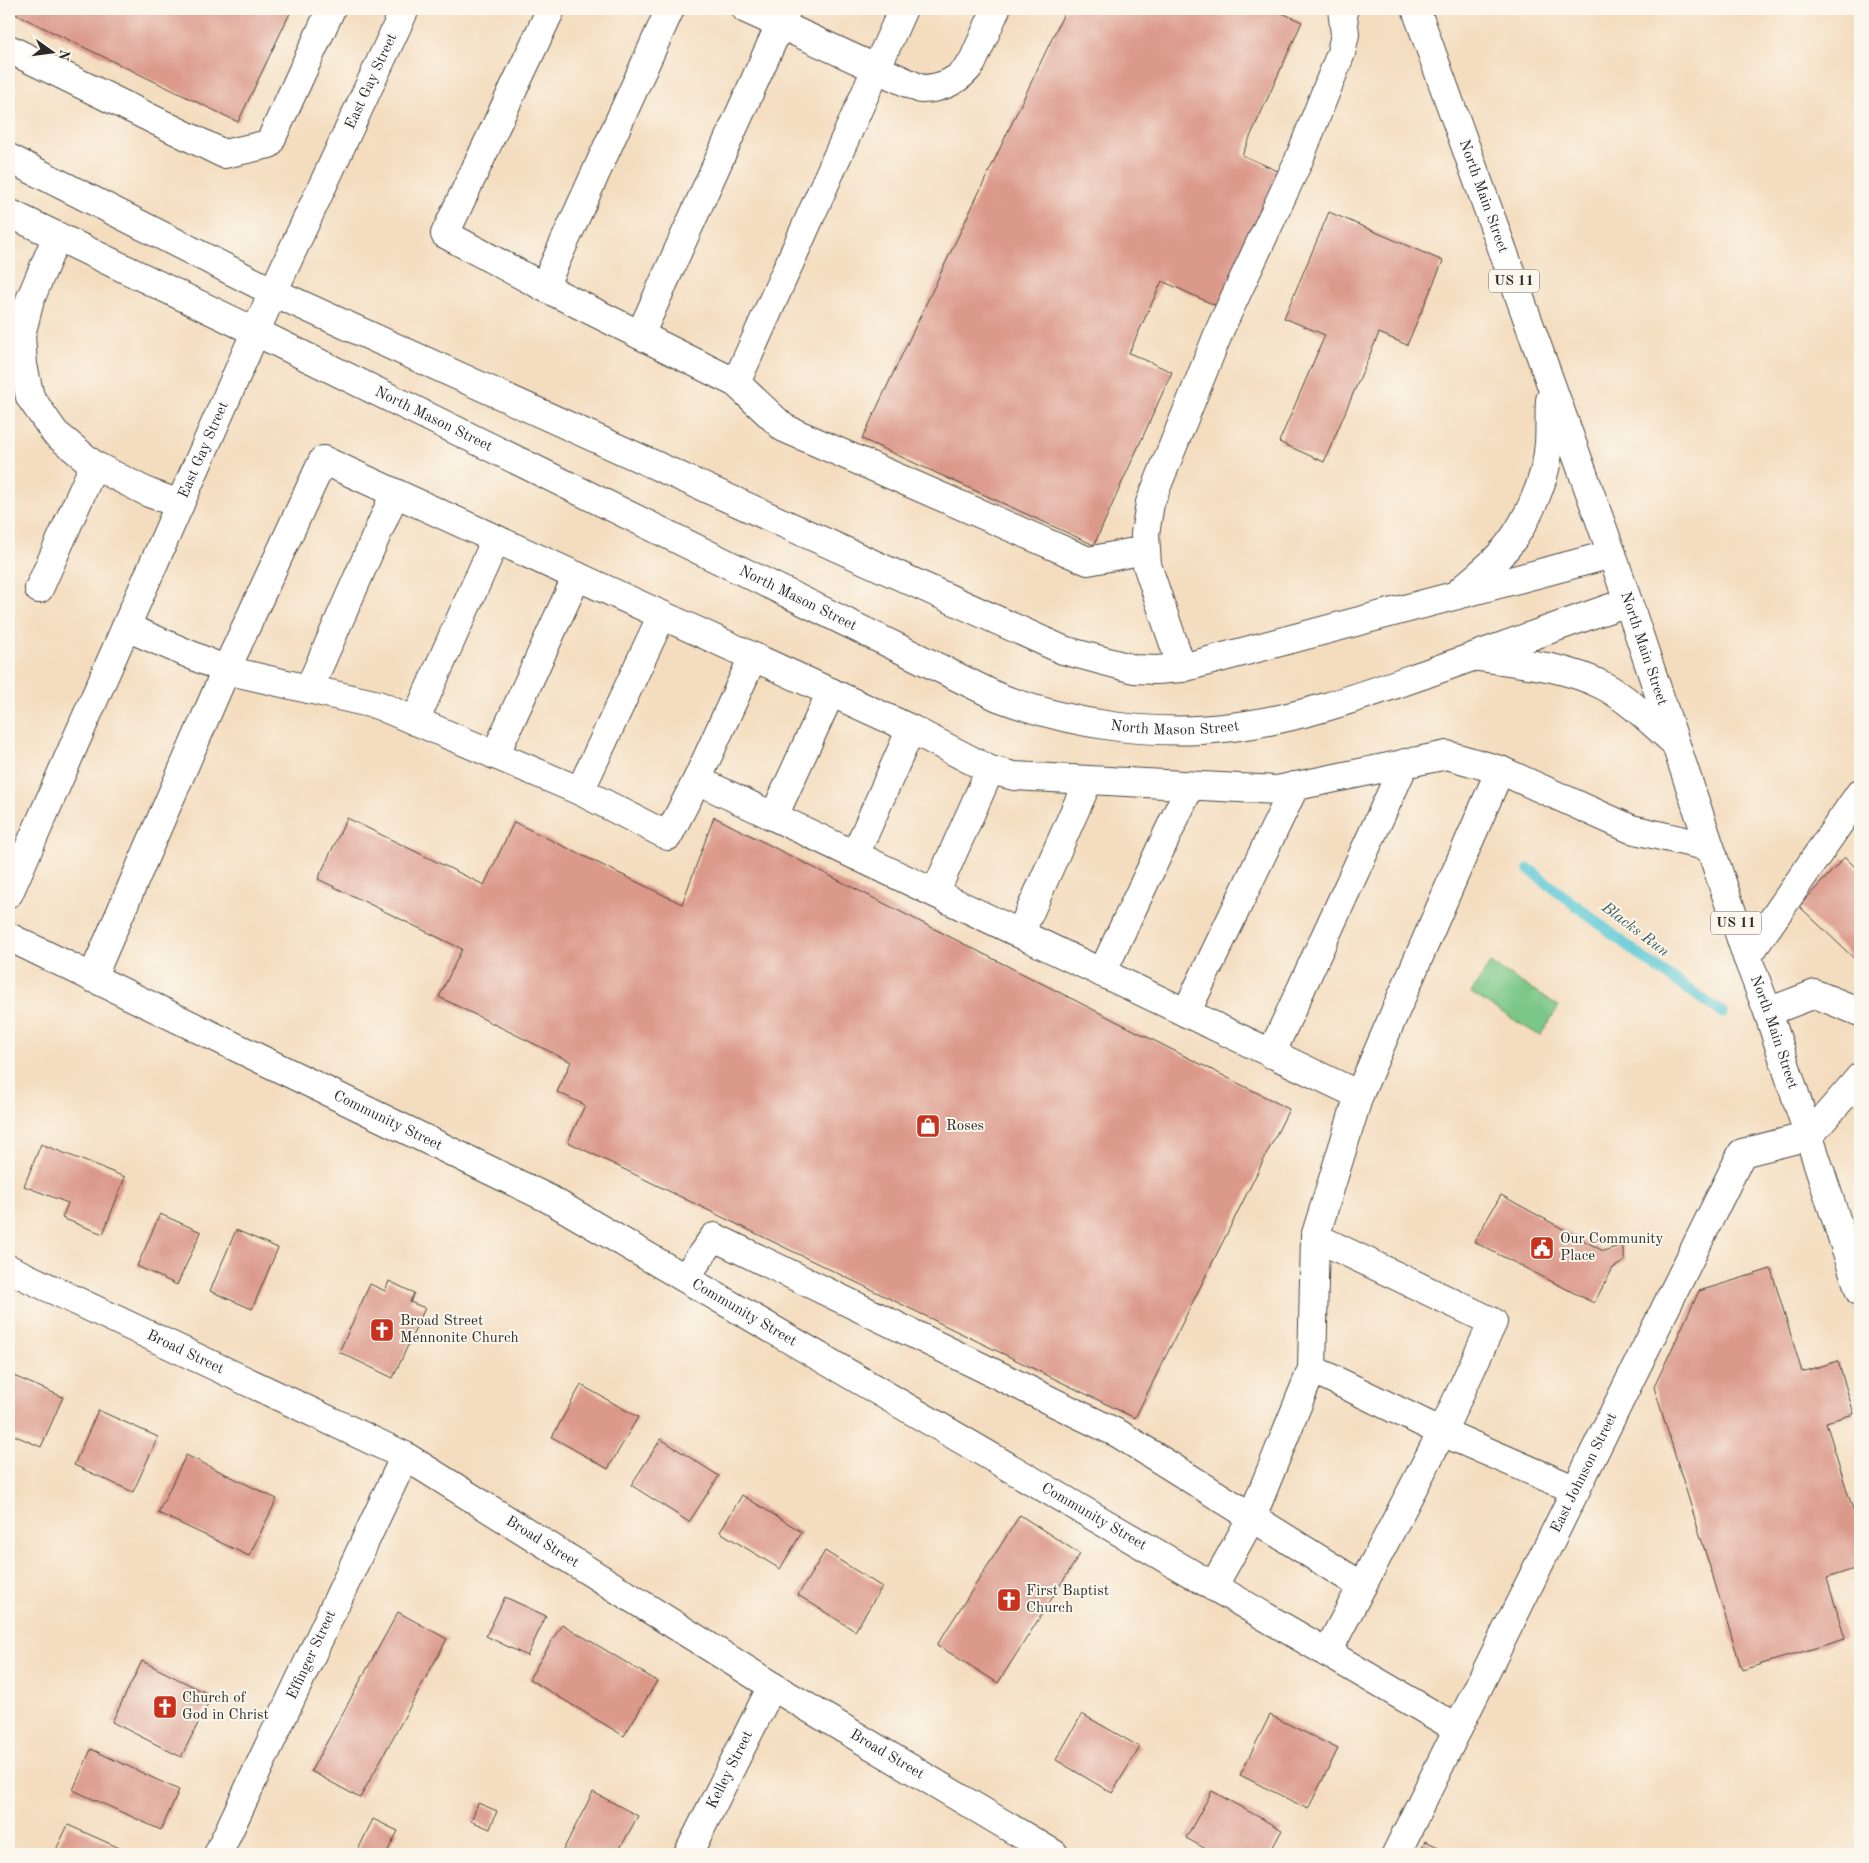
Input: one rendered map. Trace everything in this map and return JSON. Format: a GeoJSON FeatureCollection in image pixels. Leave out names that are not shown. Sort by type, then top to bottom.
{"type":"FeatureCollection","features":[{"type":"Feature","properties":{"kind":"street"},"geometry":{"type":"LineString","coordinates":[[9,49],[224,154],[269,144],[332,9]]}},
{"type":"Feature","properties":{"kind":"street","name":"East Gay Street"},"geometry":{"type":"LineString","coordinates":[[9,893],[256,332],[405,9]]}},
{"type":"Feature","properties":{"kind":"street"},"geometry":{"type":"LineString","coordinates":[[551,9],[445,234],[544,287],[736,383],[784,428],[1088,561],[1145,550]]}},
{"type":"Feature","properties":{"kind":"street"},"geometry":{"type":"LineString","coordinates":[[544,287],[670,9]]}},
{"type":"Feature","properties":{"kind":"street"},"geometry":{"type":"LineString","coordinates":[[746,9],[783,16],[877,69],[921,89],[938,88],[947,85],[961,76],[972,63],[996,9]]}},
{"type":"Feature","properties":{"kind":"street"},"geometry":{"type":"LineString","coordinates":[[736,383],[903,9]]}},
{"type":"Feature","properties":{"kind":"street"},"geometry":{"type":"LineString","coordinates":[[1182,668],[1147,565],[1145,550],[1146,518],[1162,471],[1221,327],[1298,162],[1341,53],[1345,34],[1342,9]]}},
{"type":"Feature","properties":{"kind":"street","name":"North Main Street"},"geometry":{"type":"LineString","coordinates":[[1416,9],[1612,554],[1747,957],[1768,1012],[1860,1292]]}},
{"type":"Feature","properties":{"kind":"street"},"geometry":{"type":"LineString","coordinates":[[640,335],[783,16]]}},
{"type":"Feature","properties":{"kind":"street"},"geometry":{"type":"LineString","coordinates":[[9,158],[274,292],[1063,650],[1134,669],[1182,668],[1612,554]]}},
{"type":"Feature","properties":{"kind":"street","name":"North Mason Street"},"geometry":{"type":"LineString","coordinates":[[9,212],[998,697],[1029,709],[1132,729],[1179,730],[1232,727],[1291,716],[1350,700],[1628,602]]}},
{"type":"Feature","properties":{"kind":"street"},"geometry":{"type":"LineString","coordinates":[[57,236],[30,300],[21,335],[23,365],[30,397],[55,433],[94,465],[149,493],[180,504]]}},
{"type":"Feature","properties":{"kind":"street"},"geometry":{"type":"LineString","coordinates":[[1454,596],[1500,556],[1521,526],[1538,492],[1545,469],[1549,443],[1550,381]]}},
{"type":"Feature","properties":{"kind":"street"},"geometry":{"type":"LineString","coordinates":[[92,978],[226,670],[323,460],[911,729],[990,770],[1014,776],[1276,790],[1447,755],[1500,770],[1631,829],[1710,848]]}},
{"type":"Feature","properties":{"kind":"street"},"geometry":{"type":"LineString","coordinates":[[39,589],[94,465]]}},
{"type":"Feature","properties":{"kind":"street"},"geometry":{"type":"LineString","coordinates":[[309,689],[396,493]]}},
{"type":"Feature","properties":{"kind":"street"},"geometry":{"type":"LineString","coordinates":[[415,721],[496,539]]}},
{"type":"Feature","properties":{"kind":"street"},"geometry":{"type":"LineString","coordinates":[[495,755],[577,576]]}},
{"type":"Feature","properties":{"kind":"street"},"geometry":{"type":"LineString","coordinates":[[580,792],[662,615]]}},
{"type":"Feature","properties":{"kind":"street"},"geometry":{"type":"LineString","coordinates":[[126,627],[226,670],[378,705],[580,792],[668,836],[698,780],[753,657]]}},
{"type":"Feature","properties":{"kind":"street"},"geometry":{"type":"LineString","coordinates":[[1474,657],[1555,668],[1583,676],[1625,700],[1676,744]]}},
{"type":"Feature","properties":{"kind":"street"},"geometry":{"type":"LineString","coordinates":[[774,816],[831,692]]}},
{"type":"Feature","properties":{"kind":"street"},"geometry":{"type":"LineString","coordinates":[[855,855],[911,729]]}},
{"type":"Feature","properties":{"kind":"street"},"geometry":{"type":"LineString","coordinates":[[1272,1054],[1405,763]]}},
{"type":"Feature","properties":{"kind":"street"},"geometry":{"type":"LineString","coordinates":[[935,893],[990,770]]}},
{"type":"Feature","properties":{"kind":"street"},"geometry":{"type":"LineString","coordinates":[[1213,1587],[1252,1517],[1312,1369],[1315,1236],[1360,1095],[1500,770]]}},
{"type":"Feature","properties":{"kind":"street"},"geometry":{"type":"LineString","coordinates":[[698,780],[1360,1095]]}},
{"type":"Feature","properties":{"kind":"street"},"geometry":{"type":"LineString","coordinates":[[1020,934],[1088,781]]}},
{"type":"Feature","properties":{"kind":"street"},"geometry":{"type":"LineString","coordinates":[[1102,973],[1190,786]]}},
{"type":"Feature","properties":{"kind":"street"},"geometry":{"type":"LineString","coordinates":[[1186,1013],[1294,786]]}},
{"type":"Feature","properties":{"kind":"street"},"geometry":{"type":"LineString","coordinates":[[1747,957],[1860,793]]}},
{"type":"Feature","properties":{"kind":"street","name":"Community Street"},"geometry":{"type":"LineString","coordinates":[[9,938],[549,1199],[1458,1729]]}},
{"type":"Feature","properties":{"kind":"street"},"geometry":{"type":"LineString","coordinates":[[1768,1012],[1815,994],[1860,1012]]}},
{"type":"Feature","properties":{"kind":"street"},"geometry":{"type":"LineString","coordinates":[[1809,1136],[1860,1078]]}},
{"type":"Feature","properties":{"kind":"street","name":"East Johnson Street"},"geometry":{"type":"LineString","coordinates":[[1396,1854],[1742,1153],[1809,1136]]}},
{"type":"Feature","properties":{"kind":"street"},"geometry":{"type":"LineString","coordinates":[[1315,1236],[1493,1322],[1442,1432],[1326,1653]]}},
{"type":"Feature","properties":{"kind":"street"},"geometry":{"type":"LineString","coordinates":[[685,1278],[714,1237],[1119,1434],[1362,1586]]}},
{"type":"Feature","properties":{"kind":"street","name":"Broad Street"},"geometry":{"type":"LineString","coordinates":[[9,1269],[405,1456],[772,1686],[1054,1854]]}},
{"type":"Feature","properties":{"kind":"street"},"geometry":{"type":"LineString","coordinates":[[1312,1369],[1442,1432],[1576,1490]]}},
{"type":"Feature","properties":{"kind":"street","name":"Effinger Street"},"geometry":{"type":"LineString","coordinates":[[218,1854],[405,1456]]}},
{"type":"Feature","properties":{"kind":"street","name":"Kelley Street"},"geometry":{"type":"LineString","coordinates":[[688,1854],[772,1686]]}},
{"type":"Feature","properties":{"kind":"green space"},"geometry":{"type":"Polygon","coordinates":[[[1490,963],[1559,1006],[1540,1036],[1471,993],[1490,963]]]}},
{"type":"Feature","properties":{"kind":"building"},"geometry":{"type":"Polygon","coordinates":[[[9,9],[292,9],[238,122],[9,11],[9,9]]]}},
{"type":"Feature","properties":{"kind":"building"},"geometry":{"type":"Polygon","coordinates":[[[1066,9],[1273,9],[1302,22],[1242,155],[1280,172],[1219,307],[1162,281],[1129,353],[1172,372],[1094,545],[862,439],[1066,9]]]}},
{"type":"Feature","properties":{"kind":"building"},"geometry":{"type":"Polygon","coordinates":[[[1329,212],[1443,261],[1407,345],[1379,333],[1324,462],[1279,442],[1325,335],[1284,318],[1329,212]]]}},
{"type":"Feature","properties":{"kind":"building","name":"Roses"},"geometry":{"type":"Polygon","coordinates":[[[714,817],[1289,1109],[1135,1418],[568,1142],[585,1105],[557,1092],[571,1062],[439,997],[462,949],[318,879],[347,818],[484,885],[514,822],[682,904],[714,817]]]}},
{"type":"Feature","properties":{"kind":"building"},"geometry":{"type":"Polygon","coordinates":[[[1845,857],[1860,872],[1860,964],[1799,906],[1845,857]]]}},
{"type":"Feature","properties":{"kind":"building"},"geometry":{"type":"Polygon","coordinates":[[[41,1144],[125,1177],[103,1234],[62,1218],[68,1203],[24,1186],[41,1144]]]}},
{"type":"Feature","properties":{"kind":"building","name":"Our Community Place"},"geometry":{"type":"Polygon","coordinates":[[[1501,1195],[1603,1251],[1622,1245],[1625,1261],[1613,1268],[1594,1303],[1474,1242],[1501,1195]]]}},
{"type":"Feature","properties":{"kind":"building"},"geometry":{"type":"Polygon","coordinates":[[[160,1214],[201,1232],[177,1285],[137,1266],[160,1214]]]}},
{"type":"Feature","properties":{"kind":"building"},"geometry":{"type":"Polygon","coordinates":[[[236,1230],[278,1248],[252,1309],[210,1291],[236,1230]]]}},
{"type":"Feature","properties":{"kind":"building"},"geometry":{"type":"Polygon","coordinates":[[[1771,1269],[1802,1372],[1838,1361],[1854,1414],[1826,1422],[1860,1533],[1860,1567],[1827,1578],[1845,1639],[1742,1670],[1654,1387],[1699,1291],[1771,1269]]]}},
{"type":"Feature","properties":{"kind":"building","name":"Broad Street Mennonite Church"},"geometry":{"type":"Polygon","coordinates":[[[389,1281],[414,1293],[410,1302],[425,1308],[393,1378],[339,1352],[370,1284],[385,1291],[389,1281]]]}},
{"type":"Feature","properties":{"kind":"building"},"geometry":{"type":"Polygon","coordinates":[[[9,1374],[63,1397],[41,1447],[9,1433],[9,1374]]]}},
{"type":"Feature","properties":{"kind":"building"},"geometry":{"type":"Polygon","coordinates":[[[581,1385],[638,1417],[608,1469],[552,1437],[581,1385]]]}},
{"type":"Feature","properties":{"kind":"building"},"geometry":{"type":"Polygon","coordinates":[[[98,1410],[158,1437],[133,1492],[74,1465],[98,1410]]]}},
{"type":"Feature","properties":{"kind":"building"},"geometry":{"type":"Polygon","coordinates":[[[661,1439],[719,1476],[689,1522],[631,1485],[661,1439]]]}},
{"type":"Feature","properties":{"kind":"building"},"geometry":{"type":"Polygon","coordinates":[[[186,1455],[277,1499],[249,1556],[158,1513],[186,1455]]]}},
{"type":"Feature","properties":{"kind":"building"},"geometry":{"type":"Polygon","coordinates":[[[742,1495],[802,1532],[780,1569],[720,1532],[742,1495]]]}},
{"type":"Feature","properties":{"kind":"building","name":"First Baptist Church"},"geometry":{"type":"Polygon","coordinates":[[[1020,1515],[1080,1554],[998,1683],[937,1645],[1020,1515]]]}},
{"type":"Feature","properties":{"kind":"building"},"geometry":{"type":"Polygon","coordinates":[[[825,1551],[882,1587],[855,1631],[798,1595],[825,1551]]]}},
{"type":"Feature","properties":{"kind":"building"},"geometry":{"type":"Polygon","coordinates":[[[505,1597],[546,1616],[527,1656],[486,1636],[505,1597]]]}},
{"type":"Feature","properties":{"kind":"building"},"geometry":{"type":"Polygon","coordinates":[[[398,1612],[447,1639],[360,1798],[311,1771],[398,1612]]]}},
{"type":"Feature","properties":{"kind":"building"},"geometry":{"type":"Polygon","coordinates":[[[562,1624],[657,1681],[624,1736],[529,1679],[562,1624]]]}},
{"type":"Feature","properties":{"kind":"building"},"geometry":{"type":"Polygon","coordinates":[[[142,1661],[212,1696],[181,1757],[112,1722],[142,1661]]]}},
{"type":"Feature","properties":{"kind":"building"},"geometry":{"type":"Polygon","coordinates":[[[1082,1714],[1140,1747],[1112,1793],[1056,1760],[1082,1714]]]}},
{"type":"Feature","properties":{"kind":"building"},"geometry":{"type":"Polygon","coordinates":[[[1270,1715],[1338,1749],[1308,1809],[1240,1775],[1270,1715]]]}},
{"type":"Feature","properties":{"kind":"building"},"geometry":{"type":"Polygon","coordinates":[[[91,1749],[179,1790],[161,1830],[73,1790],[91,1749]]]}},
{"type":"Feature","properties":{"kind":"building"},"geometry":{"type":"Polygon","coordinates":[[[1212,1791],[1282,1830],[1269,1854],[1215,1854],[1186,1838],[1212,1791]]]}},
{"type":"Feature","properties":{"kind":"building"},"geometry":{"type":"Polygon","coordinates":[[[593,1792],[638,1816],[617,1854],[561,1854],[593,1792]]]}},
{"type":"Feature","properties":{"kind":"building"},"geometry":{"type":"Polygon","coordinates":[[[478,1803],[497,1811],[490,1829],[471,1821],[478,1803]]]}},
{"type":"Feature","properties":{"kind":"building"},"geometry":{"type":"Polygon","coordinates":[[[373,1819],[398,1831],[386,1854],[356,1854],[373,1819]]]}},
{"type":"Feature","properties":{"kind":"building"},"geometry":{"type":"Polygon","coordinates":[[[68,1825],[133,1854],[54,1854],[68,1825]]]}},
{"type":"Feature","properties":{"kind":"building"},"geometry":{"type":"Polygon","coordinates":[[[1425,1841],[1454,1854],[1419,1854],[1425,1841]]]}},
{"type":"Feature","properties":{"kind":"waterway","name":"Blacks Run"},"geometry":{"type":"LineString","coordinates":[[1529,869],[1651,964],[1723,1013]]}},
{"type":"Feature","properties":{"kind":"place","name":"Roses"},"geometry":{"type":"Point","coordinates":[928,1126]}},
{"type":"Feature","properties":{"kind":"place","name":"Our Community Place"},"geometry":{"type":"Point","coordinates":[1542,1248]}},
{"type":"Feature","properties":{"kind":"place","name":"Broad Street Mennonite Church"},"geometry":{"type":"Point","coordinates":[382,1330]}},
{"type":"Feature","properties":{"kind":"place","name":"First Baptist Church"},"geometry":{"type":"Point","coordinates":[1009,1600]}},
{"type":"Feature","properties":{"kind":"place","name":"Church of God in Christ"},"geometry":{"type":"Point","coordinates":[165,1707]}}]}
